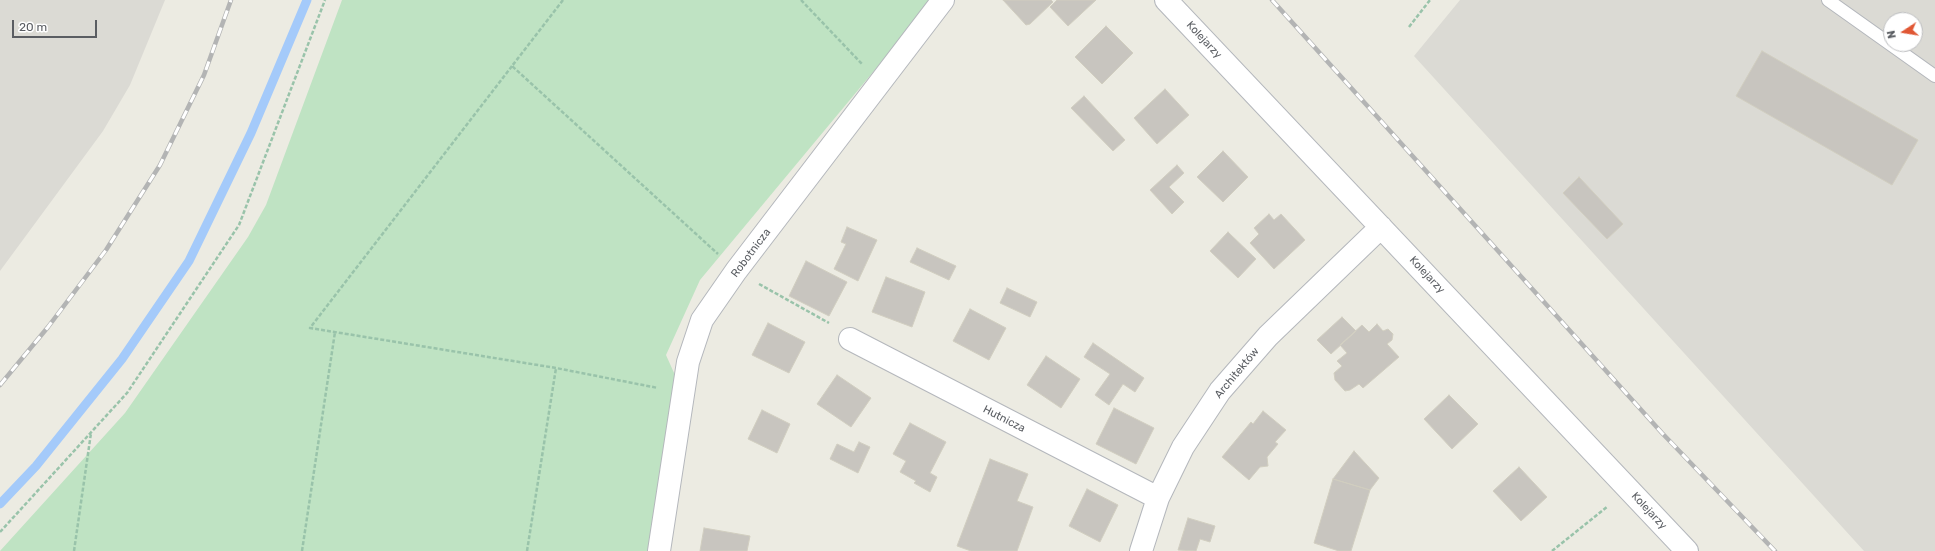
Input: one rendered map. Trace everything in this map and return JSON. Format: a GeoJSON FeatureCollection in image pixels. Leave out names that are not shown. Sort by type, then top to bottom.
{"type":"FeatureCollection","features":[{"type":"Feature","properties":{"kind":"street","name":"Robotnicza"},"geometry":{"type":"LineString","coordinates":[[659,551],[688,362],[702,320],[736,271],[943,0]]}},
{"type":"Feature","properties":{"kind":"street","name":"Kolejarzy"},"geometry":{"type":"LineString","coordinates":[[1166,0],[1687,551]]}},
{"type":"Feature","properties":{"kind":"street","name":"Architektów"},"geometry":{"type":"LineString","coordinates":[[1141,551],[1158,498],[1183,447],[1220,391],[1268,336],[1381,227]]}},
{"type":"Feature","properties":{"kind":"street","name":"Hutnicza"},"geometry":{"type":"LineString","coordinates":[[850,340],[1158,498]]}},
{"type":"Feature","properties":{"kind":"lane"},"geometry":{"type":"LineString","coordinates":[[1828,0],[1935,76]]}},
{"type":"Feature","properties":{"kind":"path"},"geometry":{"type":"LineString","coordinates":[[0,532],[127,393],[239,225],[325,0]]}},
{"type":"Feature","properties":{"kind":"path"},"geometry":{"type":"LineString","coordinates":[[563,0],[310,328],[556,368],[683,393]]}},
{"type":"Feature","properties":{"kind":"path"},"geometry":{"type":"LineString","coordinates":[[802,0],[880,84]]}},
{"type":"Feature","properties":{"kind":"path"},"geometry":{"type":"LineString","coordinates":[[1409,27],[1430,0]]}},
{"type":"Feature","properties":{"kind":"path"},"geometry":{"type":"LineString","coordinates":[[512,66],[736,271],[840,329],[850,340]]}},
{"type":"Feature","properties":{"kind":"path"},"geometry":{"type":"LineString","coordinates":[[302,551],[335,332]]}},
{"type":"Feature","properties":{"kind":"path"},"geometry":{"type":"LineString","coordinates":[[527,551],[556,368]]}},
{"type":"Feature","properties":{"kind":"path"},"geometry":{"type":"LineString","coordinates":[[74,551],[87,466],[90,433]]}},
{"type":"Feature","properties":{"kind":"path"},"geometry":{"type":"LineString","coordinates":[[1552,551],[1629,490]]}},
{"type":"Feature","properties":{"kind":"shaded area"},"geometry":{"type":"Polygon","coordinates":[[[0,0],[165,0],[130,85],[103,131],[0,271],[0,0]]]}},
{"type":"Feature","properties":{"kind":"shaded area"},"geometry":{"type":"Polygon","coordinates":[[[1460,0],[1935,0],[1935,551],[1864,551],[1414,56],[1460,0]]]}},
{"type":"Feature","properties":{"kind":"green space"},"geometry":{"type":"Polygon","coordinates":[[[342,0],[933,0],[700,280],[666,355],[683,393],[659,551],[0,551],[125,413],[248,237],[266,205],[342,0]]]}},
{"type":"Feature","properties":{"kind":"building"},"geometry":{"type":"Polygon","coordinates":[[[1003,0],[1051,0],[1053,2],[1030,24],[1026,25],[1003,0]]]}},
{"type":"Feature","properties":{"kind":"building"},"geometry":{"type":"Polygon","coordinates":[[[1057,0],[1096,0],[1068,26],[1050,7],[1057,0]]]}},
{"type":"Feature","properties":{"kind":"building"},"geometry":{"type":"Polygon","coordinates":[[[1106,26],[1133,53],[1102,84],[1075,57],[1106,26]]]}},
{"type":"Feature","properties":{"kind":"building"},"geometry":{"type":"Polygon","coordinates":[[[1762,51],[1918,140],[1892,185],[1736,96],[1762,51]]]}},
{"type":"Feature","properties":{"kind":"building"},"geometry":{"type":"Polygon","coordinates":[[[1165,89],[1189,115],[1157,144],[1134,118],[1165,89]]]}},
{"type":"Feature","properties":{"kind":"building"},"geometry":{"type":"Polygon","coordinates":[[[1084,96],[1125,140],[1113,151],[1071,108],[1084,96]]]}},
{"type":"Feature","properties":{"kind":"building"},"geometry":{"type":"Polygon","coordinates":[[[1223,151],[1248,177],[1223,202],[1197,177],[1223,151]]]}},
{"type":"Feature","properties":{"kind":"building"},"geometry":{"type":"Polygon","coordinates":[[[1177,165],[1184,173],[1169,187],[1184,202],[1172,214],[1150,190],[1177,165]]]}},
{"type":"Feature","properties":{"kind":"building"},"geometry":{"type":"Polygon","coordinates":[[[1579,177],[1623,224],[1607,239],[1563,193],[1579,177]]]}},
{"type":"Feature","properties":{"kind":"building"},"geometry":{"type":"Polygon","coordinates":[[[1269,214],[1274,220],[1281,214],[1305,240],[1274,269],[1250,243],[1259,234],[1254,228],[1269,214]]]}},
{"type":"Feature","properties":{"kind":"building"},"geometry":{"type":"Polygon","coordinates":[[[847,227],[877,240],[858,281],[834,269],[846,244],[841,242],[847,227]]]}},
{"type":"Feature","properties":{"kind":"building"},"geometry":{"type":"Polygon","coordinates":[[[1228,232],[1256,259],[1238,278],[1210,251],[1228,232]]]}},
{"type":"Feature","properties":{"kind":"building"},"geometry":{"type":"Polygon","coordinates":[[[917,248],[956,266],[949,280],[910,262],[917,248]]]}},
{"type":"Feature","properties":{"kind":"building"},"geometry":{"type":"Polygon","coordinates":[[[806,261],[847,282],[829,316],[789,296],[806,261]]]}},
{"type":"Feature","properties":{"kind":"building"},"geometry":{"type":"Polygon","coordinates":[[[886,277],[925,292],[912,327],[872,312],[886,277]]]}},
{"type":"Feature","properties":{"kind":"building"},"geometry":{"type":"Polygon","coordinates":[[[1007,288],[1037,302],[1030,317],[1000,303],[1007,288]]]}},
{"type":"Feature","properties":{"kind":"building"},"geometry":{"type":"Polygon","coordinates":[[[970,309],[1006,328],[989,360],[953,341],[970,309]]]}},
{"type":"Feature","properties":{"kind":"building"},"geometry":{"type":"Polygon","coordinates":[[[1342,317],[1356,331],[1331,354],[1317,340],[1342,317]]]}},
{"type":"Feature","properties":{"kind":"building"},"geometry":{"type":"Polygon","coordinates":[[[768,323],[805,342],[789,373],[752,355],[768,323]]]}},
{"type":"Feature","properties":{"kind":"building"},"geometry":{"type":"Polygon","coordinates":[[[1377,324],[1383,331],[1388,329],[1393,334],[1392,340],[1387,344],[1399,357],[1363,388],[1359,384],[1350,390],[1345,391],[1335,380],[1334,373],[1342,366],[1337,361],[1347,353],[1340,345],[1362,325],[1369,332],[1377,324]]]}},
{"type":"Feature","properties":{"kind":"building"},"geometry":{"type":"Polygon","coordinates":[[[1093,343],[1144,378],[1135,392],[1123,384],[1109,405],[1095,395],[1110,374],[1084,357],[1093,343]]]}},
{"type":"Feature","properties":{"kind":"building"},"geometry":{"type":"Polygon","coordinates":[[[1046,356],[1080,379],[1061,408],[1027,385],[1046,356]]]}},
{"type":"Feature","properties":{"kind":"building"},"geometry":{"type":"Polygon","coordinates":[[[837,375],[871,398],[851,427],[817,404],[837,375]]]}},
{"type":"Feature","properties":{"kind":"building"},"geometry":{"type":"Polygon","coordinates":[[[1449,395],[1478,424],[1452,449],[1424,419],[1449,395]]]}},
{"type":"Feature","properties":{"kind":"building"},"geometry":{"type":"Polygon","coordinates":[[[1114,408],[1154,428],[1136,464],[1096,444],[1114,408]]]}},
{"type":"Feature","properties":{"kind":"building"},"geometry":{"type":"Polygon","coordinates":[[[762,410],[790,424],[777,453],[748,439],[762,410]]]}},
{"type":"Feature","properties":{"kind":"building"},"geometry":{"type":"Polygon","coordinates":[[[1263,411],[1286,430],[1275,442],[1278,444],[1267,457],[1268,466],[1260,467],[1249,480],[1222,457],[1251,422],[1253,424],[1263,411]]]}},
{"type":"Feature","properties":{"kind":"building"},"geometry":{"type":"Polygon","coordinates":[[[910,423],[946,442],[930,473],[937,477],[930,492],[914,483],[916,481],[900,472],[906,461],[893,454],[910,423]]]}},
{"type":"Feature","properties":{"kind":"building"},"geometry":{"type":"Polygon","coordinates":[[[859,442],[870,447],[858,473],[830,459],[837,444],[854,452],[859,442]]]}},
{"type":"Feature","properties":{"kind":"building"},"geometry":{"type":"Polygon","coordinates":[[[1354,451],[1379,478],[1370,490],[1333,479],[1354,451]]]}},
{"type":"Feature","properties":{"kind":"building"},"geometry":{"type":"Polygon","coordinates":[[[990,459],[1028,474],[1017,501],[1033,507],[1017,551],[971,551],[957,546],[990,459]]]}},
{"type":"Feature","properties":{"kind":"building"},"geometry":{"type":"Polygon","coordinates":[[[1519,467],[1547,497],[1521,521],[1493,491],[1519,467]]]}},
{"type":"Feature","properties":{"kind":"building"},"geometry":{"type":"Polygon","coordinates":[[[1333,479],[1370,490],[1351,551],[1339,551],[1314,543],[1333,479]]]}},
{"type":"Feature","properties":{"kind":"building"},"geometry":{"type":"Polygon","coordinates":[[[1087,489],[1118,505],[1100,542],[1069,526],[1087,489]]]}},
{"type":"Feature","properties":{"kind":"building"},"geometry":{"type":"Polygon","coordinates":[[[1188,518],[1215,526],[1210,542],[1200,539],[1196,551],[1178,550],[1188,518]]]}},
{"type":"Feature","properties":{"kind":"building"},"geometry":{"type":"Polygon","coordinates":[[[704,528],[750,536],[747,551],[700,551],[704,528]]]}},
{"type":"Feature","properties":{"kind":"waterway"},"geometry":{"type":"LineString","coordinates":[[0,504],[36,466],[122,359],[189,261],[251,133],[307,0]]}},
{"type":"Feature","properties":{"kind":"railway"},"geometry":{"type":"LineString","coordinates":[[0,385],[48,327],[106,250],[160,165],[204,75],[231,0]]}},
{"type":"Feature","properties":{"kind":"railway"},"geometry":{"type":"LineString","coordinates":[[1272,0],[1662,433],[1775,551]]}}]}
